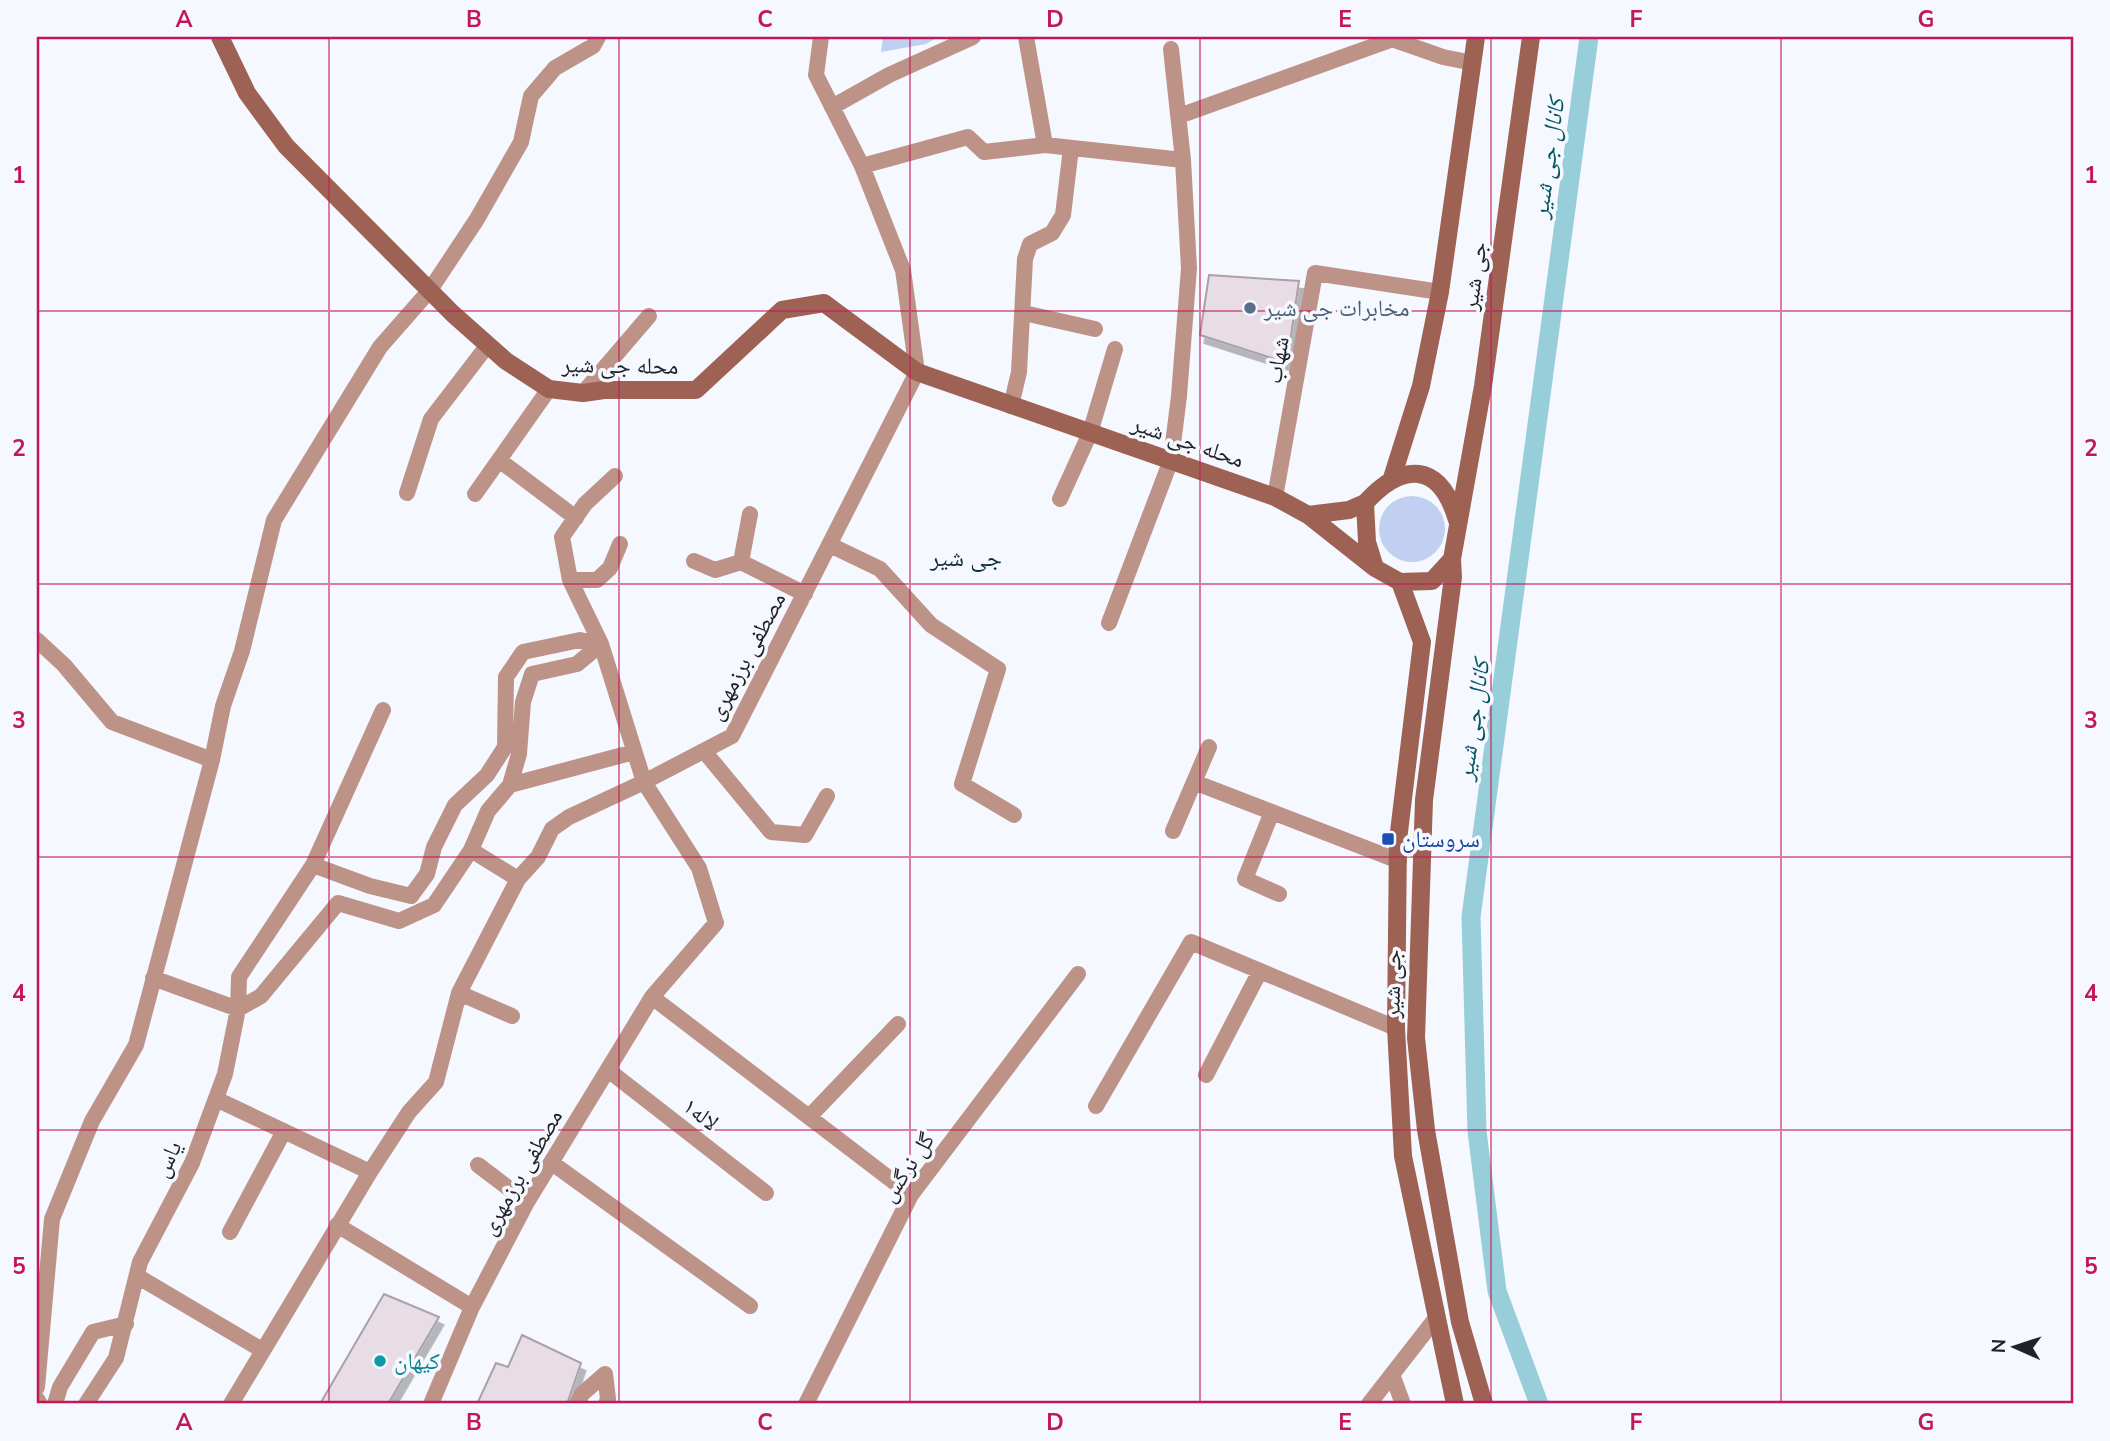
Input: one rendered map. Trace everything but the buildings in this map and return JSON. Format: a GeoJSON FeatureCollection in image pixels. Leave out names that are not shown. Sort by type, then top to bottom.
{"type":"FeatureCollection","features":[{"type":"Feature","properties":{"kind":"main road","name":"محله جی شیر"},"geometry":{"type":"LineString","coordinates":[[220,37],[247,93],[286,146],[487,346],[549,389],[583,393],[604,390],[696,390],[782,310],[824,303],[917,372],[1275,497],[1308,514],[1375,568]]}},
{"type":"Feature","properties":{"kind":"main road","name":"جی شیر"},"geometry":{"type":"LineString","coordinates":[[1392,478],[1421,386],[1440,292],[1476,37]]}},
{"type":"Feature","properties":{"kind":"main road","name":"جی شیر"},"geometry":{"type":"LineString","coordinates":[[1457,520],[1483,386],[1531,37]]}},
{"type":"Feature","properties":{"kind":"main road"},"geometry":{"type":"LineString","coordinates":[[1308,514],[1349,510],[1365,503],[1392,478],[1418,471],[1434,478],[1453,507],[1457,520],[1452,559],[1432,581],[1400,582],[1375,568],[1367,542],[1365,503]]}},
{"type":"Feature","properties":{"kind":"main road","name":"جی شیر"},"geometry":{"type":"LineString","coordinates":[[1452,559],[1453,578],[1424,800],[1416,1038],[1426,1130],[1460,1322],[1484,1404]]}},
{"type":"Feature","properties":{"kind":"main road","name":"جی شیر"},"geometry":{"type":"LineString","coordinates":[[1400,582],[1422,642],[1399,861],[1396,1028],[1403,1156],[1455,1404]]}},
{"type":"Feature","properties":{"kind":"street"},"geometry":{"type":"LineString","coordinates":[[37,1387],[52,1219],[92,1121],[136,1045],[212,760],[223,706],[242,651],[274,520],[380,347],[430,290],[477,219],[521,142],[531,96],[555,68],[593,46],[598,37]]}},
{"type":"Feature","properties":{"kind":"street"},"geometry":{"type":"LineString","coordinates":[[821,37],[816,75],[862,166],[903,270],[917,372]]}},
{"type":"Feature","properties":{"kind":"street"},"geometry":{"type":"LineString","coordinates":[[832,107],[889,75],[973,37]]}},
{"type":"Feature","properties":{"kind":"street"},"geometry":{"type":"LineString","coordinates":[[1027,37],[1045,145]]}},
{"type":"Feature","properties":{"kind":"street"},"geometry":{"type":"LineString","coordinates":[[1178,116],[1390,38],[1443,57],[1473,62]]}},
{"type":"Feature","properties":{"kind":"street"},"geometry":{"type":"LineString","coordinates":[[1109,623],[1171,460],[1189,268],[1183,160],[1171,49]]}},
{"type":"Feature","properties":{"kind":"street"},"geometry":{"type":"LineString","coordinates":[[862,166],[968,137],[984,152],[1045,145],[1183,160]]}},
{"type":"Feature","properties":{"kind":"street"},"geometry":{"type":"LineString","coordinates":[[1010,406],[1019,372],[1025,258],[1030,244],[1052,233],[1063,215],[1071,148]]}},
{"type":"Feature","properties":{"kind":"street","name":"شهاب"},"geometry":{"type":"LineString","coordinates":[[1275,497],[1315,273],[1440,292]]}},
{"type":"Feature","properties":{"kind":"street"},"geometry":{"type":"LineString","coordinates":[[1024,313],[1095,329]]}},
{"type":"Feature","properties":{"kind":"street"},"geometry":{"type":"LineString","coordinates":[[583,393],[649,316]]}},
{"type":"Feature","properties":{"kind":"street"},"geometry":{"type":"LineString","coordinates":[[407,493],[431,419],[487,346]]}},
{"type":"Feature","properties":{"kind":"street"},"geometry":{"type":"LineString","coordinates":[[1060,499],[1090,433],[1115,349]]}},
{"type":"Feature","properties":{"kind":"street","name":"مصطفی برزمهری"},"geometry":{"type":"LineString","coordinates":[[431,1404],[472,1307],[527,1202],[652,997],[716,923],[699,868],[644,782],[732,736],[917,372]]}},
{"type":"Feature","properties":{"kind":"street"},"geometry":{"type":"LineString","coordinates":[[475,494],[549,389]]}},
{"type":"Feature","properties":{"kind":"street"},"geometry":{"type":"LineString","coordinates":[[499,460],[576,518]]}},
{"type":"Feature","properties":{"kind":"street"},"geometry":{"type":"LineString","coordinates":[[231,1404],[370,1172],[409,1112],[436,1082],[459,993],[518,879],[538,857],[552,829],[644,782],[601,644],[570,580],[562,537],[585,504],[615,476]]}},
{"type":"Feature","properties":{"kind":"street"},"geometry":{"type":"LineString","coordinates":[[741,562],[750,514]]}},
{"type":"Feature","properties":{"kind":"street"},"geometry":{"type":"LineString","coordinates":[[570,580],[597,580],[610,568],[620,544]]}},
{"type":"Feature","properties":{"kind":"street"},"geometry":{"type":"LineString","coordinates":[[830,545],[880,569],[931,625],[998,669],[962,784],[1013,815]]}},
{"type":"Feature","properties":{"kind":"street"},"geometry":{"type":"LineString","coordinates":[[694,561],[715,570],[741,562],[805,594]]}},
{"type":"Feature","properties":{"kind":"street"},"geometry":{"type":"LineString","coordinates":[[37,640],[64,664],[112,722],[212,760]]}},
{"type":"Feature","properties":{"kind":"street"},"geometry":{"type":"LineString","coordinates":[[313,865],[370,886],[411,896],[426,874],[434,847],[455,805],[487,775],[505,747],[506,677],[523,652],[580,640],[601,644]]}},
{"type":"Feature","properties":{"kind":"street"},"geometry":{"type":"LineString","coordinates":[[153,978],[239,1009],[261,996],[338,903],[399,921],[434,905],[471,850],[488,811],[510,785],[519,754],[523,702],[532,674],[577,664],[601,644]]}},
{"type":"Feature","properties":{"kind":"street","name":"یاس"},"geometry":{"type":"LineString","coordinates":[[86,1404],[117,1358],[140,1262],[192,1163],[225,1074],[239,1009],[239,977],[313,865],[383,710]]}},
{"type":"Feature","properties":{"kind":"street"},"geometry":{"type":"LineString","coordinates":[[1173,831],[1209,747]]}},
{"type":"Feature","properties":{"kind":"street"},"geometry":{"type":"LineString","coordinates":[[704,751],[771,832],[805,835],[827,796]]}},
{"type":"Feature","properties":{"kind":"street"},"geometry":{"type":"LineString","coordinates":[[510,785],[634,752]]}},
{"type":"Feature","properties":{"kind":"street"},"geometry":{"type":"LineString","coordinates":[[1194,782],[1399,861]]}},
{"type":"Feature","properties":{"kind":"street"},"geometry":{"type":"LineString","coordinates":[[1272,812],[1245,878],[1279,894]]}},
{"type":"Feature","properties":{"kind":"street"},"geometry":{"type":"LineString","coordinates":[[471,850],[518,879]]}},
{"type":"Feature","properties":{"kind":"street"},"geometry":{"type":"LineString","coordinates":[[1096,1106],[1191,942],[1396,1028]]}},
{"type":"Feature","properties":{"kind":"street"},"geometry":{"type":"LineString","coordinates":[[1206,1075],[1260,971]]}},
{"type":"Feature","properties":{"kind":"street","name":"گل نرگس"},"geometry":{"type":"LineString","coordinates":[[806,1404],[911,1195],[1077,974]]}},
{"type":"Feature","properties":{"kind":"street"},"geometry":{"type":"LineString","coordinates":[[459,993],[512,1016]]}},
{"type":"Feature","properties":{"kind":"street"},"geometry":{"type":"LineString","coordinates":[[652,997],[911,1195]]}},
{"type":"Feature","properties":{"kind":"street"},"geometry":{"type":"LineString","coordinates":[[809,1117],[898,1024]]}},
{"type":"Feature","properties":{"kind":"street","name":"لاله۱"},"geometry":{"type":"LineString","coordinates":[[608,1070],[766,1193]]}},
{"type":"Feature","properties":{"kind":"street"},"geometry":{"type":"LineString","coordinates":[[216,1099],[370,1172]]}},
{"type":"Feature","properties":{"kind":"street"},"geometry":{"type":"LineString","coordinates":[[230,1232],[284,1131]]}},
{"type":"Feature","properties":{"kind":"street"},"geometry":{"type":"LineString","coordinates":[[552,1163],[750,1306]]}},
{"type":"Feature","properties":{"kind":"street"},"geometry":{"type":"LineString","coordinates":[[478,1165],[527,1202]]}},
{"type":"Feature","properties":{"kind":"street"},"geometry":{"type":"LineString","coordinates":[[337,1225],[472,1307]]}},
{"type":"Feature","properties":{"kind":"street"},"geometry":{"type":"LineString","coordinates":[[137,1276],[262,1350]]}},
{"type":"Feature","properties":{"kind":"street"},"geometry":{"type":"LineString","coordinates":[[1369,1404],[1393,1377],[1436,1318]]}},
{"type":"Feature","properties":{"kind":"street"},"geometry":{"type":"LineString","coordinates":[[55,1404],[60,1387],[93,1332],[125,1324]]}},
{"type":"Feature","properties":{"kind":"street"},"geometry":{"type":"LineString","coordinates":[[577,1404],[582,1394],[605,1374],[608,1399],[606,1404]]}},
{"type":"Feature","properties":{"kind":"street"},"geometry":{"type":"LineString","coordinates":[[1393,1377],[1404,1404]]}},
{"type":"Feature","properties":{"kind":"street"},"geometry":{"type":"LineString","coordinates":[[37,1399],[40,1404]]}},
{"type":"Feature","properties":{"kind":"shaded area"},"geometry":{"type":"Polygon","coordinates":[[[883,37],[938,37],[926,44],[881,52],[883,37]]]}},
{"type":"Feature","properties":{"kind":"shaded area"},"geometry":{"type":"Polygon","coordinates":[[[1412,496],[1425,499],[1435,506],[1442,516],[1445,529],[1442,542],[1435,552],[1425,559],[1412,562],[1399,559],[1389,552],[1382,542],[1379,529],[1382,516],[1389,506],[1399,499],[1412,496]]]}},
{"type":"Feature","properties":{"kind":"waterway","name":"کانال جی شیر"},"geometry":{"type":"LineString","coordinates":[[1539,1404],[1497,1291],[1477,1131],[1471,917],[1589,37]]}},
{"type":"Feature","properties":{"kind":"place","name":"مخابرات جی شیر"},"geometry":{"type":"Point","coordinates":[1250,308]}},
{"type":"Feature","properties":{"kind":"place","name":"سروستان"},"geometry":{"type":"Point","coordinates":[1388,839]}},
{"type":"Feature","properties":{"kind":"place","name":"کیهان"},"geometry":{"type":"Point","coordinates":[380,1361]}},
{"type":"Feature","properties":{"kind":"district","name":"جی شیر"},"geometry":{"type":"Point","coordinates":[966,558]}}]}
